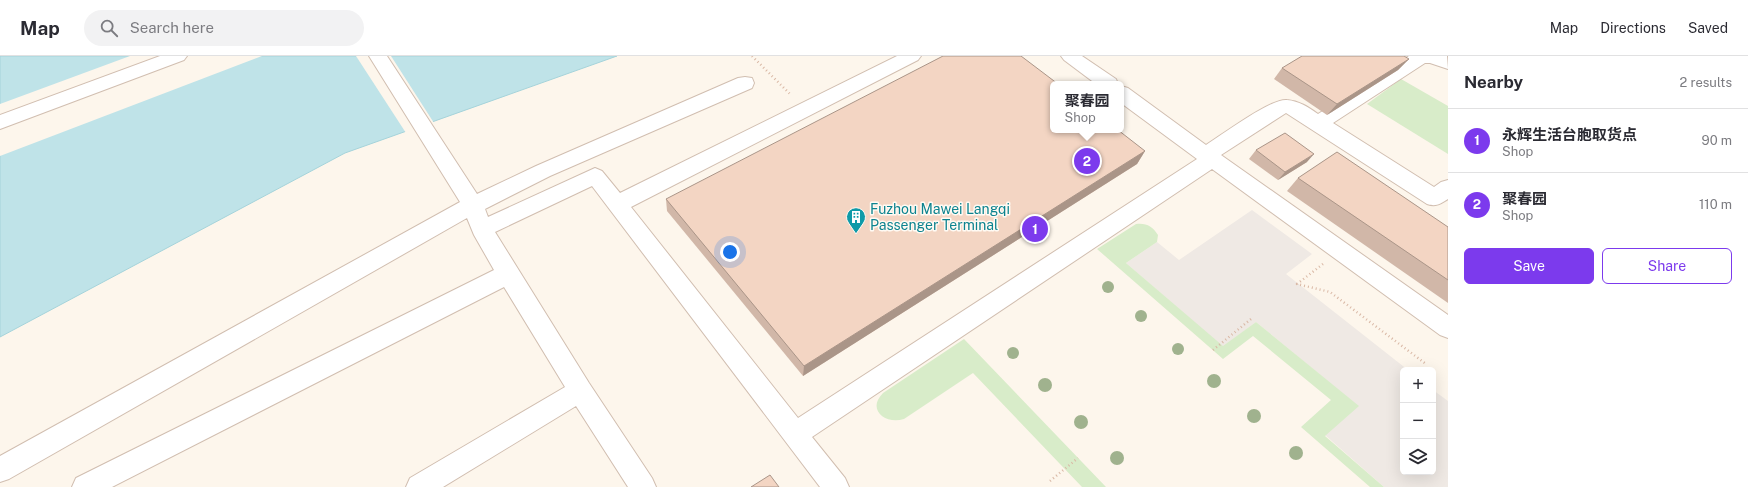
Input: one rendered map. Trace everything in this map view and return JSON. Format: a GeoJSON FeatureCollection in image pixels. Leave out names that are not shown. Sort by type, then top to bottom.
{"type":"FeatureCollection","features":[{"type":"Feature","properties":{"kind":"lane"},"geometry":{"type":"LineString","coordinates":[[0,122],[178,56]]}},
{"type":"Feature","properties":{"kind":"lane"},"geometry":{"type":"LineString","coordinates":[[378,56],[473,205],[482,229],[580,392],[643,487]]}},
{"type":"Feature","properties":{"kind":"lane"},"geometry":{"type":"LineString","coordinates":[[618,204],[912,56]]}},
{"type":"Feature","properties":{"kind":"lane"},"geometry":{"type":"LineString","coordinates":[[1070,56],[1105,81]]}},
{"type":"Feature","properties":{"kind":"lane"},"geometry":{"type":"LineString","coordinates":[[1318,123],[1421,57],[1432,57],[1448,63]]}},
{"type":"Feature","properties":{"kind":"lane"},"geometry":{"type":"LineString","coordinates":[[0,470],[473,205],[543,171],[745,84]]}},
{"type":"Feature","properties":{"kind":"lane"},"geometry":{"type":"LineString","coordinates":[[1124,95],[1448,328]]}},
{"type":"Feature","properties":{"kind":"lane"},"geometry":{"type":"LineString","coordinates":[[795,434],[1210,156],[1278,108],[1286,106],[1295,108],[1434,198],[1448,188]]}},
{"type":"Feature","properties":{"kind":"lane"},"geometry":{"type":"LineString","coordinates":[[482,229],[595,176],[836,487]]}},
{"type":"Feature","properties":{"kind":"lane"},"geometry":{"type":"LineString","coordinates":[[86,487],[508,274]]}},
{"type":"Feature","properties":{"kind":"lane"},"geometry":{"type":"LineString","coordinates":[[419,487],[580,392]]}},
{"type":"Feature","properties":{"kind":"path"},"geometry":{"type":"LineString","coordinates":[[752,56],[806,109]]}},
{"type":"Feature","properties":{"kind":"path"},"geometry":{"type":"LineString","coordinates":[[1340,250],[1297,284],[1330,292],[1426,364]]}},
{"type":"Feature","properties":{"kind":"path"},"geometry":{"type":"LineString","coordinates":[[1212,350],[1252,320]]}},
{"type":"Feature","properties":{"kind":"path"},"geometry":{"type":"LineString","coordinates":[[1050,480],[1078,458]]}},
{"type":"Feature","properties":{"kind":"shaded area"},"geometry":{"type":"Polygon","coordinates":[[[1252,210],[1312,254],[1286,274],[1404,367],[1400,367],[1400,475],[1436,475],[1436,392],[1448,401],[1448,487],[1384,487],[1325,435],[1358,406],[1256,322],[1223,347],[1126,263],[1157,242],[1179,260],[1252,210]]]}},
{"type":"Feature","properties":{"kind":"green space"},"geometry":{"type":"Polygon","coordinates":[[[1401,79],[1448,106],[1448,154],[1367,104],[1401,79]]]}},
{"type":"Feature","properties":{"kind":"green space"},"geometry":{"type":"Polygon","coordinates":[[[1136,224],[1143,224],[1154,229],[1158,235],[1157,242],[1126,263],[1223,346],[1256,322],[1359,406],[1325,436],[1384,487],[1370,487],[1301,427],[1331,400],[1253,336],[1223,359],[1097,249],[1136,224]]]}},
{"type":"Feature","properties":{"kind":"green space"},"geometry":{"type":"Polygon","coordinates":[[[964,339],[1106,487],[1082,487],[973,373],[904,419],[891,420],[880,415],[877,410],[877,405],[878,399],[883,393],[964,339]]]}},
{"type":"Feature","properties":{"kind":"water"},"geometry":{"type":"Polygon","coordinates":[[[0,56],[617,56],[345,153],[0,337],[0,56]]]}},
{"type":"Feature","properties":{"kind":"pier"},"geometry":{"type":"Polygon","coordinates":[[[130,56],[262,56],[0,156],[0,104],[130,56]]]}},
{"type":"Feature","properties":{"kind":"pier"},"geometry":{"type":"Polygon","coordinates":[[[356,56],[391,56],[434,123],[406,133],[356,56]]]}},
{"type":"Feature","properties":{"kind":"building","name":"Fuzhou Mawei Langqi Passenger Terminal"},"geometry":{"type":"Polygon","coordinates":[[[943,56],[1021,56],[1054,81],[1050,81],[1050,133],[1122,133],[1145,151],[804,366],[666,199],[943,56]]]}},
{"type":"Feature","properties":{"kind":"building"},"geometry":{"type":"Polygon","coordinates":[[[1302,56],[1404,56],[1409,59],[1337,104],[1282,68],[1302,56]]]}},
{"type":"Feature","properties":{"kind":"building"},"geometry":{"type":"Polygon","coordinates":[[[1285,133],[1314,154],[1285,172],[1256,150],[1285,133]]]}},
{"type":"Feature","properties":{"kind":"building"},"geometry":{"type":"Polygon","coordinates":[[[1337,152],[1448,227],[1448,280],[1298,178],[1337,152]]]}},
{"type":"Feature","properties":{"kind":"building"},"geometry":{"type":"Polygon","coordinates":[[[770,475],[779,487],[751,487],[770,475]]]}},
{"type":"Feature","properties":{"kind":"place","name":"聚春园"},"geometry":{"type":"Point","coordinates":[1087,161]}},
{"type":"Feature","properties":{"kind":"place","name":"永辉生活台胞取货点"},"geometry":{"type":"Point","coordinates":[1035,229]}},
{"type":"Feature","properties":{"kind":"place","name":"Fuzhou Mawei Langqi Passenger Terminal"},"geometry":{"type":"Point","coordinates":[856,234]}}]}
